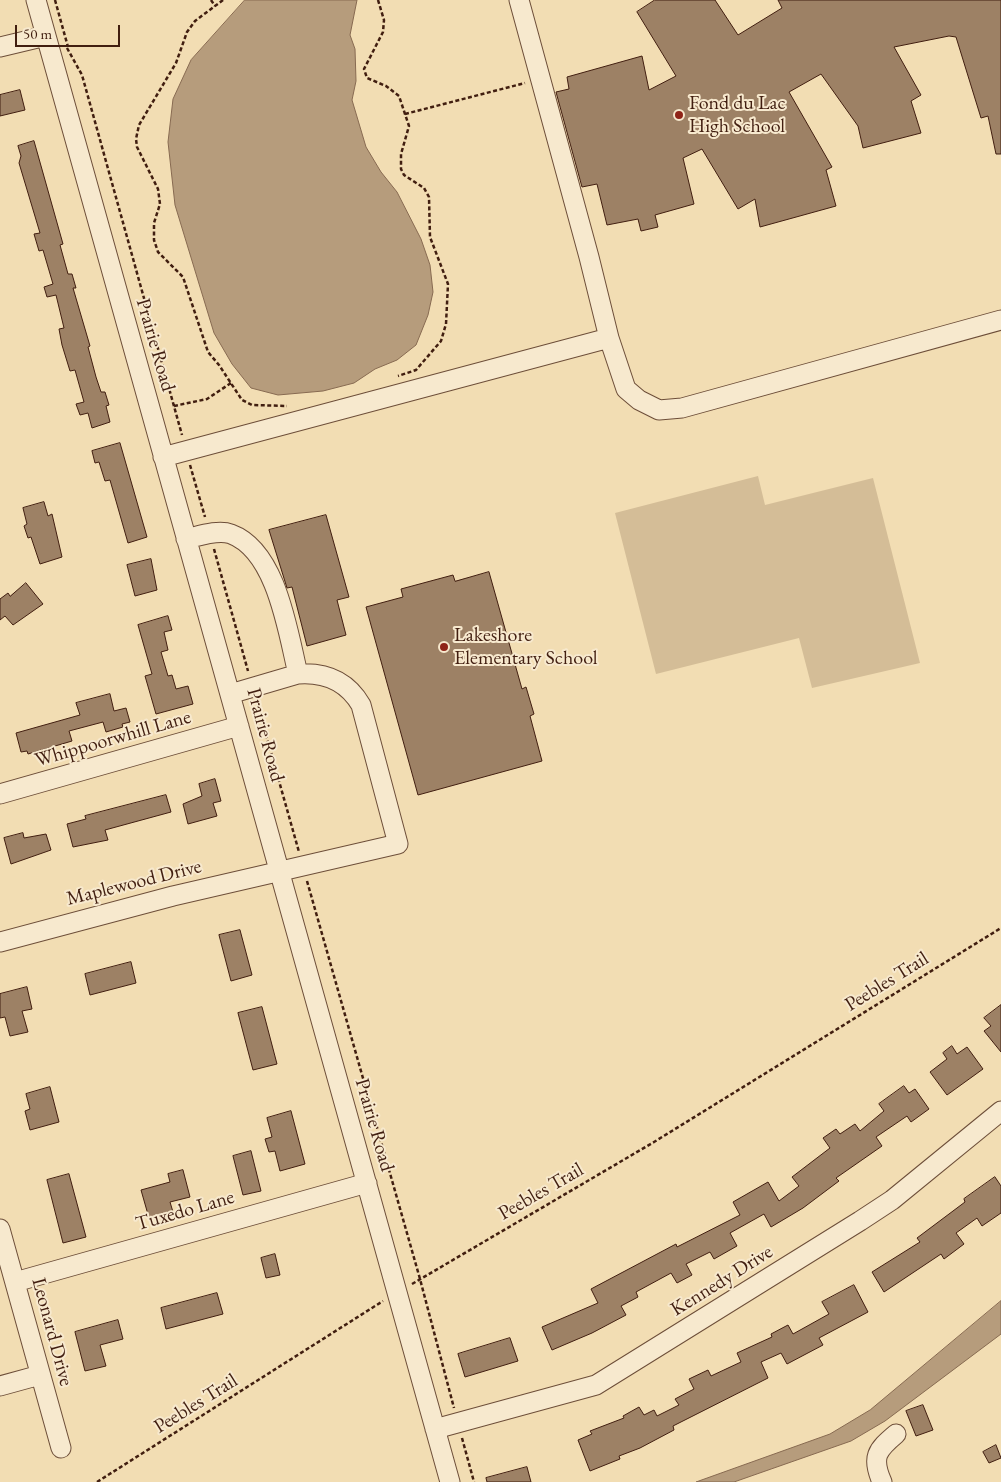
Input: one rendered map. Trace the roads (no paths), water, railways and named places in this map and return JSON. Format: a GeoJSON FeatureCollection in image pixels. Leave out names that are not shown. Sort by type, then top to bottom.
{"type":"FeatureCollection","features":[{"type":"Feature","properties":{"kind":"street","name":"Prairie Road"},"geometry":{"type":"LineString","coordinates":[[36,0],[55,45],[163,457],[450,1482]]}},
{"type":"Feature","properties":{"kind":"street"},"geometry":{"type":"LineString","coordinates":[[519,0],[609,338],[626,389],[639,400],[659,410],[682,408],[1001,320]]}},
{"type":"Feature","properties":{"kind":"street"},"geometry":{"type":"LineString","coordinates":[[0,47],[55,45]]}},
{"type":"Feature","properties":{"kind":"street"},"geometry":{"type":"LineString","coordinates":[[163,457],[609,338]]}},
{"type":"Feature","properties":{"kind":"street"},"geometry":{"type":"LineString","coordinates":[[186,539],[209,533],[231,534],[252,548],[266,566],[276,586],[298,674],[230,694]]}},
{"type":"Feature","properties":{"kind":"street","name":"Maplewood Drive"},"geometry":{"type":"LineString","coordinates":[[0,942],[118,910],[398,844],[361,705],[355,694],[344,683],[316,673],[298,674]]}},
{"type":"Feature","properties":{"kind":"street","name":"Whippoorwhill Lane"},"geometry":{"type":"LineString","coordinates":[[0,794],[239,726]]}},
{"type":"Feature","properties":{"kind":"street","name":"Kennedy Drive"},"geometry":{"type":"LineString","coordinates":[[435,1429],[596,1385],[892,1200],[1001,1111]]}},
{"type":"Feature","properties":{"kind":"street","name":"Tuxedo Lane"},"geometry":{"type":"LineString","coordinates":[[15,1282],[367,1183]]}},
{"type":"Feature","properties":{"kind":"street","name":"Leonard Drive"},"geometry":{"type":"LineString","coordinates":[[0,1229],[61,1448]]}},
{"type":"Feature","properties":{"kind":"street"},"geometry":{"type":"LineString","coordinates":[[0,1386],[40,1375]]}},
{"type":"Feature","properties":{"kind":"street"},"geometry":{"type":"LineString","coordinates":[[882,1482],[876,1458],[880,1448],[896,1434]]}},
{"type":"Feature","properties":{"kind":"place","name":"Fond du Lac High School"},"geometry":{"type":"Point","coordinates":[679,115]}},
{"type":"Feature","properties":{"kind":"place","name":"Lakeshore Elementary School"},"geometry":{"type":"Point","coordinates":[444,647]}}]}
